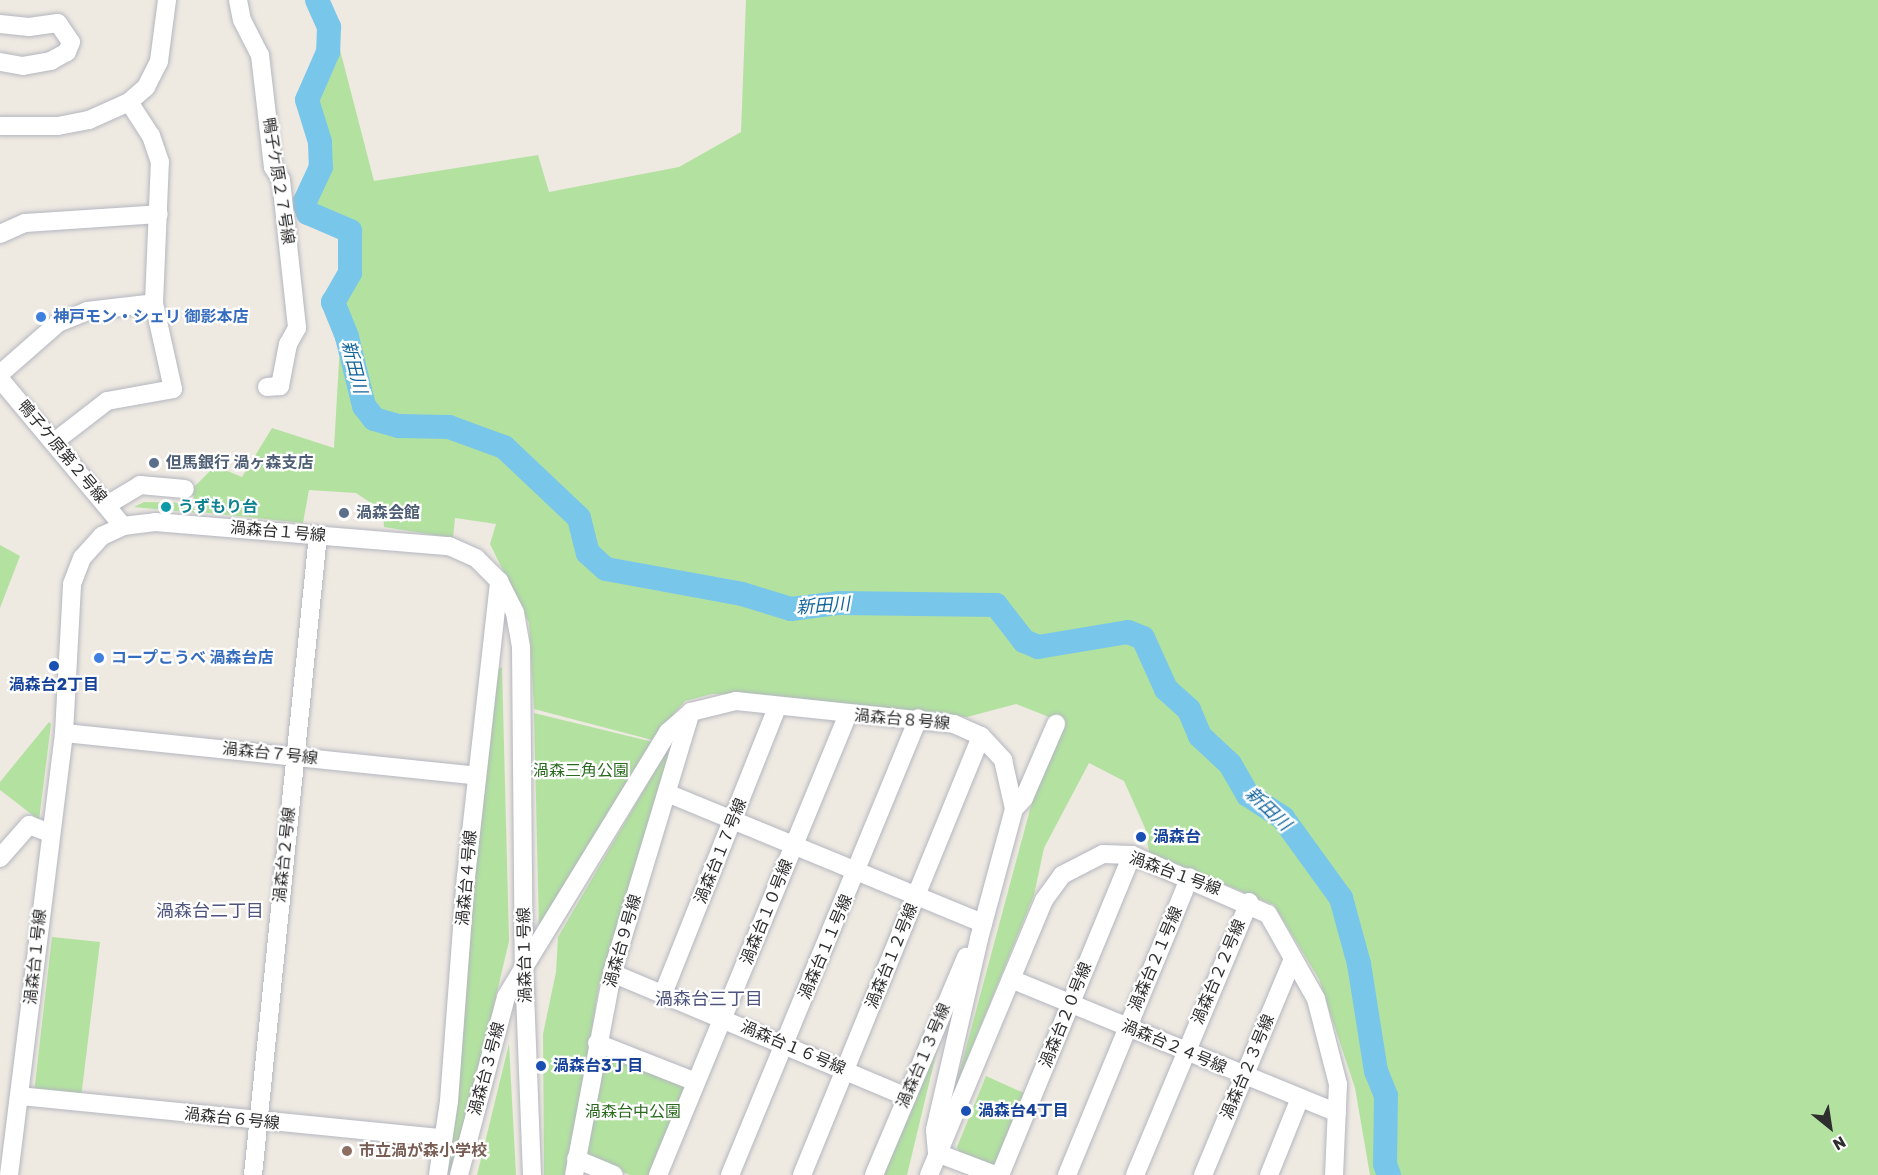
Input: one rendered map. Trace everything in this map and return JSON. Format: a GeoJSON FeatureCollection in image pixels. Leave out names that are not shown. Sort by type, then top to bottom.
{"type":"FeatureCollection","features":[{"type":"Feature","properties":{"kind":"street"},"geometry":{"type":"LineString","coordinates":[[0,126],[58,126],[89,120],[129,102],[146,87],[159,61],[167,0]]}},
{"type":"Feature","properties":{"kind":"street","name":"鴨子ケ原２７号線"},"geometry":{"type":"LineString","coordinates":[[238,0],[242,20],[260,55],[273,167],[281,180],[297,328],[288,344],[280,386],[267,387]]}},
{"type":"Feature","properties":{"kind":"street"},"geometry":{"type":"LineString","coordinates":[[0,24],[29,27],[58,23],[71,42],[67,52],[51,61],[23,66],[0,62]]}},
{"type":"Feature","properties":{"kind":"street"},"geometry":{"type":"LineString","coordinates":[[54,442],[107,401],[173,389],[154,303],[160,162],[152,136],[129,102]]}},
{"type":"Feature","properties":{"kind":"street"},"geometry":{"type":"LineString","coordinates":[[0,234],[25,223],[159,214]]}},
{"type":"Feature","properties":{"kind":"street"},"geometry":{"type":"LineString","coordinates":[[0,374],[58,323],[87,311],[154,303]]}},
{"type":"Feature","properties":{"kind":"street","name":"鴨子ケ原第２号線"},"geometry":{"type":"LineString","coordinates":[[0,379],[123,526]]}},
{"type":"Feature","properties":{"kind":"street"},"geometry":{"type":"LineString","coordinates":[[107,505],[140,485],[185,489]]}},
{"type":"Feature","properties":{"kind":"street","name":"渦森台１号線"},"geometry":{"type":"LineString","coordinates":[[9,1175],[18,1125],[50,833],[64,733],[72,584],[82,558],[102,536],[123,526],[155,522],[449,546],[476,558],[499,580],[514,613],[521,648],[524,967],[532,1175]]}},
{"type":"Feature","properties":{"kind":"street","name":"渦森台２号線"},"geometry":{"type":"LineString","coordinates":[[253,1175],[318,535]]}},
{"type":"Feature","properties":{"kind":"street","name":"渦森台４号線"},"geometry":{"type":"LineString","coordinates":[[438,1175],[477,776],[499,580]]}},
{"type":"Feature","properties":{"kind":"street","name":"渦森台８号線"},"geometry":{"type":"LineString","coordinates":[[524,967],[668,732],[691,712],[735,702],[848,715],[918,718],[954,724],[981,736],[1003,760],[1014,808],[981,931],[935,1130],[937,1153]]}},
{"type":"Feature","properties":{"kind":"street","name":"渦森台１７号線"},"geometry":{"type":"LineString","coordinates":[[663,994],[777,708]]}},
{"type":"Feature","properties":{"kind":"street","name":"渦森台９号線"},"geometry":{"type":"LineString","coordinates":[[575,1167],[612,973],[691,712]]}},
{"type":"Feature","properties":{"kind":"street","name":"渦森台１０号線"},"geometry":{"type":"LineString","coordinates":[[658,1175],[848,715]]}},
{"type":"Feature","properties":{"kind":"street","name":"渦森台１１号線"},"geometry":{"type":"LineString","coordinates":[[730,1175],[858,872],[918,718]]}},
{"type":"Feature","properties":{"kind":"street"},"geometry":{"type":"LineString","coordinates":[[1014,808],[1024,798],[1056,724]]}},
{"type":"Feature","properties":{"kind":"street","name":"渦森台７号線"},"geometry":{"type":"LineString","coordinates":[[64,733],[477,776]]}},
{"type":"Feature","properties":{"kind":"street","name":"渦森台１２号線"},"geometry":{"type":"LineString","coordinates":[[802,1175],[981,736]]}},
{"type":"Feature","properties":{"kind":"street"},"geometry":{"type":"LineString","coordinates":[[667,794],[917,896],[981,931]]}},
{"type":"Feature","properties":{"kind":"street"},"geometry":{"type":"LineString","coordinates":[[0,858],[29,825],[50,833]]}},
{"type":"Feature","properties":{"kind":"street","name":"渦森台１号線"},"geometry":{"type":"LineString","coordinates":[[929,1175],[1044,900],[1062,875],[1103,854],[1132,855],[1249,902],[1268,914],[1317,999],[1338,1084],[1334,1175]]}},
{"type":"Feature","properties":{"kind":"street","name":"渦森台２０号線"},"geometry":{"type":"LineString","coordinates":[[1000,1175],[1132,855]]}},
{"type":"Feature","properties":{"kind":"street","name":"渦森台２１号線"},"geometry":{"type":"LineString","coordinates":[[1067,1175],[1190,877]]}},
{"type":"Feature","properties":{"kind":"street","name":"渦森台２２号線"},"geometry":{"type":"LineString","coordinates":[[1135,1175],[1249,902]]}},
{"type":"Feature","properties":{"kind":"street","name":"渦森台１３号線"},"geometry":{"type":"LineString","coordinates":[[874,1175],[968,952],[981,931]]}},
{"type":"Feature","properties":{"kind":"street","name":"渦森台２３号線"},"geometry":{"type":"LineString","coordinates":[[1203,1175],[1293,959]]}},
{"type":"Feature","properties":{"kind":"street","name":"渦森台３号線"},"geometry":{"type":"LineString","coordinates":[[459,1175],[506,998],[524,967]]}},
{"type":"Feature","properties":{"kind":"street","name":"渦森台１６号線"},"geometry":{"type":"LineString","coordinates":[[612,973],[784,1043],[906,1097]]}},
{"type":"Feature","properties":{"kind":"street","name":"渦森台２４号線"},"geometry":{"type":"LineString","coordinates":[[1011,979],[1337,1113]]}},
{"type":"Feature","properties":{"kind":"street"},"geometry":{"type":"LineString","coordinates":[[597,1043],[696,1082]]}},
{"type":"Feature","properties":{"kind":"street","name":"渦森台６号線"},"geometry":{"type":"LineString","coordinates":[[20,1096],[258,1122],[443,1138]]}},
{"type":"Feature","properties":{"kind":"street"},"geometry":{"type":"LineString","coordinates":[[1269,1175],[1300,1098]]}},
{"type":"Feature","properties":{"kind":"street"},"geometry":{"type":"LineString","coordinates":[[0,1120],[18,1125]]}},
{"type":"Feature","properties":{"kind":"street"},"geometry":{"type":"LineString","coordinates":[[937,1153],[995,1175]]}},
{"type":"Feature","properties":{"kind":"street"},"geometry":{"type":"LineString","coordinates":[[575,1167],[614,1175]]}},
{"type":"Feature","properties":{"kind":"green space"},"geometry":{"type":"Polygon","coordinates":[[[746,0],[1878,0],[1878,1175],[1370,1175],[1355,1088],[1319,979],[1274,905],[1149,852],[1145,828],[1124,781],[1089,763],[1044,848],[1034,895],[955,1089],[1032,802],[1062,722],[1016,704],[967,717],[767,695],[712,694],[685,701],[652,740],[534,709],[529,623],[490,544],[496,524],[455,518],[453,538],[384,527],[383,511],[356,493],[309,490],[303,523],[199,512],[191,490],[215,466],[242,477],[272,428],[334,448],[347,224],[317,210],[320,90],[339,46],[374,181],[538,155],[549,192],[679,167],[741,132],[746,0]]]}},
{"type":"Feature","properties":{"kind":"green space"},"geometry":{"type":"Polygon","coordinates":[[[144,502],[191,503],[197,513],[134,507],[144,502]]]}},
{"type":"Feature","properties":{"kind":"green space"},"geometry":{"type":"Polygon","coordinates":[[[0,545],[20,556],[0,608],[0,545]]]}},
{"type":"Feature","properties":{"kind":"green space"},"geometry":{"type":"Polygon","coordinates":[[[502,667],[509,941],[454,1175],[449,1175],[463,981],[495,671],[502,667]]]}},
{"type":"Feature","properties":{"kind":"green space","name":"渦森三角公園"},"geometry":{"type":"Polygon","coordinates":[[[534,713],[653,742],[539,929],[534,713]]]}},
{"type":"Feature","properties":{"kind":"green space"},"geometry":{"type":"Polygon","coordinates":[[[49,722],[51,724],[39,820],[0,790],[0,782],[49,722]]]}},
{"type":"Feature","properties":{"kind":"green space"},"geometry":{"type":"Polygon","coordinates":[[[671,751],[599,985],[568,1175],[544,1175],[543,1034],[556,972],[558,937],[665,754],[671,751]]]}},
{"type":"Feature","properties":{"kind":"green space"},"geometry":{"type":"Polygon","coordinates":[[[52,937],[100,942],[81,1098],[34,1093],[52,937]]]}},
{"type":"Feature","properties":{"kind":"green space"},"geometry":{"type":"Polygon","coordinates":[[[951,992],[907,1175],[879,1175],[951,992]]]}},
{"type":"Feature","properties":{"kind":"green space"},"geometry":{"type":"Polygon","coordinates":[[[509,1044],[516,1175],[477,1175],[509,1044]]]}},
{"type":"Feature","properties":{"kind":"green space","name":"渦森台中公園"},"geometry":{"type":"Polygon","coordinates":[[[601,1051],[689,1085],[652,1175],[630,1175],[582,1155],[601,1051]]]}},
{"type":"Feature","properties":{"kind":"green space"},"geometry":{"type":"Polygon","coordinates":[[[986,1076],[1026,1094],[998,1164],[993,1167],[960,1154],[957,1147],[986,1076]]]}},
{"type":"Feature","properties":{"kind":"waterway","name":"新田川"},"geometry":{"type":"LineString","coordinates":[[317,0],[329,27],[328,52],[307,100],[320,142],[321,167],[304,203],[308,213],[350,231],[350,273],[333,302],[347,337],[364,406],[374,419],[399,426],[449,427],[504,447],[579,518],[588,553],[606,569],[742,594],[791,609],[838,603],[996,605],[1024,641],[1038,647],[1128,632],[1143,638],[1166,689],[1189,710],[1200,736],[1230,764],[1248,795],[1283,818],[1341,898],[1359,964],[1376,1071],[1386,1096],[1385,1164],[1389,1175]]}},
{"type":"Feature","properties":{"kind":"place","name":"神戸モン・シェリ 御影本店"},"geometry":{"type":"Point","coordinates":[41,317]}},
{"type":"Feature","properties":{"kind":"place","name":"但馬銀行 渦ヶ森支店"},"geometry":{"type":"Point","coordinates":[154,463]}},
{"type":"Feature","properties":{"kind":"place","name":"うずもり台"},"geometry":{"type":"Point","coordinates":[166,507]}},
{"type":"Feature","properties":{"kind":"place","name":"渦森会館"},"geometry":{"type":"Point","coordinates":[344,513]}},
{"type":"Feature","properties":{"kind":"place","name":"コープこうべ 渦森台店"},"geometry":{"type":"Point","coordinates":[99,658]}},
{"type":"Feature","properties":{"kind":"place","name":"渦森台2丁目"},"geometry":{"type":"Point","coordinates":[54,666]}},
{"type":"Feature","properties":{"kind":"place","name":"渦森台"},"geometry":{"type":"Point","coordinates":[1141,837]}},
{"type":"Feature","properties":{"kind":"place","name":"渦森台3丁目"},"geometry":{"type":"Point","coordinates":[541,1066]}},
{"type":"Feature","properties":{"kind":"place","name":"渦森台4丁目"},"geometry":{"type":"Point","coordinates":[966,1111]}},
{"type":"Feature","properties":{"kind":"place","name":"市立渦が森小学校"},"geometry":{"type":"Point","coordinates":[347,1151]}},
{"type":"Feature","properties":{"kind":"district","name":"渦森台二丁目"},"geometry":{"type":"Point","coordinates":[210,911]}},
{"type":"Feature","properties":{"kind":"district","name":"渦森台三丁目"},"geometry":{"type":"Point","coordinates":[709,999]}}]}
